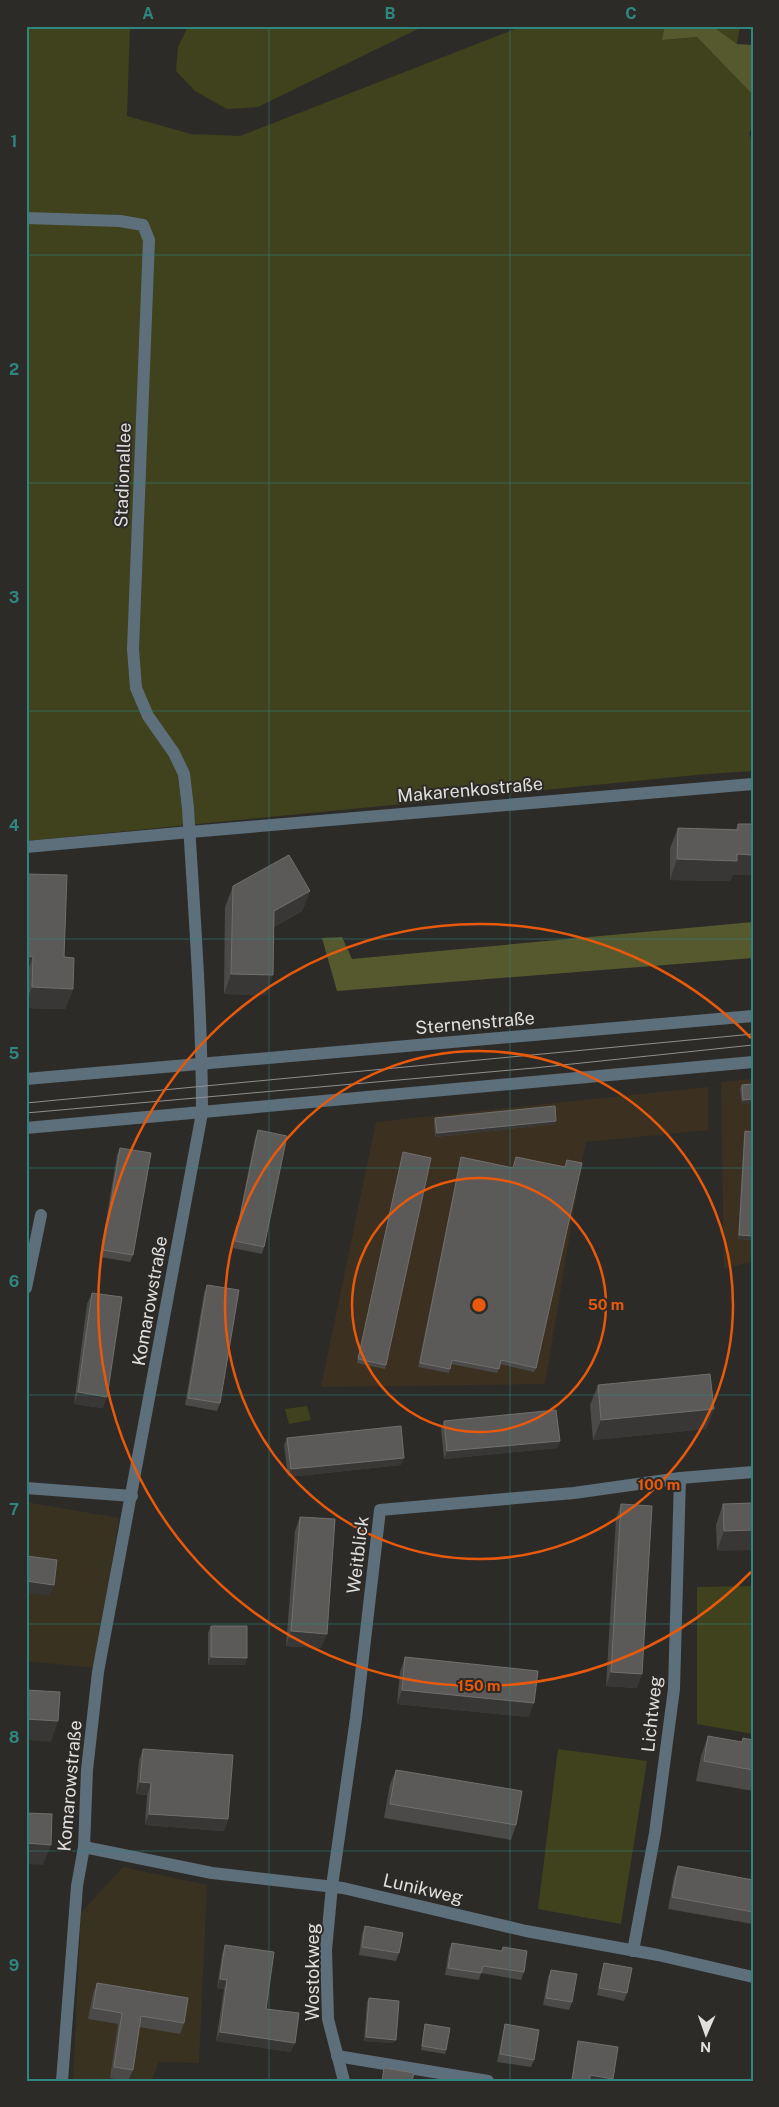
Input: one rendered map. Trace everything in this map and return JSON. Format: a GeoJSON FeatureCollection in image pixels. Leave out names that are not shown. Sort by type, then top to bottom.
{"type":"FeatureCollection","features":[{"type":"Feature","properties":{"kind":"street","name":"Stadionallee"},"geometry":{"type":"LineString","coordinates":[[26,218],[120,221],[143,226],[149,240],[133,649],[136,688],[148,716],[174,753],[184,774],[190,832]]}},
{"type":"Feature","properties":{"kind":"street","name":"Makarenkostraße"},"geometry":{"type":"LineString","coordinates":[[26,848],[190,832],[753,784]]}},
{"type":"Feature","properties":{"kind":"street"},"geometry":{"type":"LineString","coordinates":[[190,832],[202,1024],[200,1065],[202,1113]]}},
{"type":"Feature","properties":{"kind":"street","name":"Sternenstraße"},"geometry":{"type":"LineString","coordinates":[[26,1079],[753,1016]]}},
{"type":"Feature","properties":{"kind":"street"},"geometry":{"type":"LineString","coordinates":[[26,1128],[753,1062]]}},
{"type":"Feature","properties":{"kind":"street","name":"Komarowstraße"},"geometry":{"type":"LineString","coordinates":[[62,2081],[77,1886],[84,1847],[87,1770],[98,1672],[202,1113]]}},
{"type":"Feature","properties":{"kind":"street"},"geometry":{"type":"LineString","coordinates":[[26,1288],[41,1216]]}},
{"type":"Feature","properties":{"kind":"street","name":"Weitblick"},"geometry":{"type":"LineString","coordinates":[[332,1886],[356,1718],[380,1510],[574,1493],[680,1478],[753,1472]]}},
{"type":"Feature","properties":{"kind":"street","name":"Lichtweg"},"geometry":{"type":"LineString","coordinates":[[633,1951],[655,1833],[674,1689],[680,1478]]}},
{"type":"Feature","properties":{"kind":"street"},"geometry":{"type":"LineString","coordinates":[[26,1488],[132,1496]]}},
{"type":"Feature","properties":{"kind":"street","name":"Lunikweg"},"geometry":{"type":"LineString","coordinates":[[84,1847],[212,1873],[332,1886],[526,1931],[658,1955],[753,1977]]}},
{"type":"Feature","properties":{"kind":"street","name":"Wostokweg"},"geometry":{"type":"LineString","coordinates":[[332,1886],[326,1950],[328,2019],[344,2081]]}},
{"type":"Feature","properties":{"kind":"street"},"geometry":{"type":"LineString","coordinates":[[337,2056],[488,2081]]}},
{"type":"Feature","properties":{"kind":"shaded area"},"geometry":{"type":"Polygon","coordinates":[[[753,1079],[753,1262],[724,1268],[721,1082],[753,1079]]]}},
{"type":"Feature","properties":{"kind":"shaded area"},"geometry":{"type":"Polygon","coordinates":[[[708,1087],[708,1130],[586,1142],[545,1384],[321,1387],[376,1122],[708,1087]]]}},
{"type":"Feature","properties":{"kind":"shaded area"},"geometry":{"type":"Polygon","coordinates":[[[26,1502],[119,1518],[95,1668],[26,1661],[26,1502]]]}},
{"type":"Feature","properties":{"kind":"shaded area"},"geometry":{"type":"Polygon","coordinates":[[[123,1867],[207,1885],[199,2063],[159,2062],[151,2081],[73,2081],[81,1913],[123,1867]]]}},
{"type":"Feature","properties":{"kind":"green space"},"geometry":{"type":"Polygon","coordinates":[[[26,26],[130,26],[127,116],[191,134],[240,136],[523,26],[665,26],[663,40],[697,37],[753,95],[753,127],[749,133],[753,143],[753,771],[26,841],[26,26]]]}},
{"type":"Feature","properties":{"kind":"green space"},"geometry":{"type":"Polygon","coordinates":[[[188,26],[424,26],[258,107],[227,109],[195,91],[176,71],[178,47],[188,26]]]}},
{"type":"Feature","properties":{"kind":"green space"},"geometry":{"type":"Polygon","coordinates":[[[665,26],[712,26],[737,44],[753,45],[753,95],[697,37],[662,40],[665,26]]]}},
{"type":"Feature","properties":{"kind":"green space"},"geometry":{"type":"Polygon","coordinates":[[[712,26],[740,26],[737,44],[715,30],[712,26]]]}},
{"type":"Feature","properties":{"kind":"green space"},"geometry":{"type":"Polygon","coordinates":[[[753,922],[753,958],[337,991],[322,938],[342,937],[352,959],[753,922]]]}},
{"type":"Feature","properties":{"kind":"green space"},"geometry":{"type":"Polygon","coordinates":[[[307,1406],[311,1420],[289,1424],[285,1409],[307,1406]]]}},
{"type":"Feature","properties":{"kind":"green space"},"geometry":{"type":"Polygon","coordinates":[[[753,1586],[753,1734],[697,1724],[697,1587],[753,1586]]]}},
{"type":"Feature","properties":{"kind":"green space"},"geometry":{"type":"Polygon","coordinates":[[[558,1749],[647,1761],[621,1924],[538,1909],[558,1749]]]}},
{"type":"Feature","properties":{"kind":"building"},"geometry":{"type":"Polygon","coordinates":[[[738,824],[753,824],[753,855],[737,854],[737,861],[677,859],[678,828],[738,830],[738,824]]]}},
{"type":"Feature","properties":{"kind":"building"},"geometry":{"type":"Polygon","coordinates":[[[289,855],[310,891],[274,911],[273,975],[231,974],[233,886],[289,855]]]}},
{"type":"Feature","properties":{"kind":"building"},"geometry":{"type":"Polygon","coordinates":[[[26,874],[67,875],[64,957],[74,958],[73,989],[32,987],[33,957],[26,956],[26,874]]]}},
{"type":"Feature","properties":{"kind":"building"},"geometry":{"type":"Polygon","coordinates":[[[753,1084],[753,1099],[743,1100],[742,1085],[753,1084]]]}},
{"type":"Feature","properties":{"kind":"building"},"geometry":{"type":"Polygon","coordinates":[[[555,1106],[556,1121],[437,1133],[435,1118],[555,1106]]]}},
{"type":"Feature","properties":{"kind":"building"},"geometry":{"type":"Polygon","coordinates":[[[258,1130],[287,1136],[264,1247],[235,1241],[258,1130]]]}},
{"type":"Feature","properties":{"kind":"building"},"geometry":{"type":"Polygon","coordinates":[[[745,1131],[753,1132],[753,1236],[739,1235],[745,1131]]]}},
{"type":"Feature","properties":{"kind":"building"},"geometry":{"type":"Polygon","coordinates":[[[120,1148],[151,1153],[133,1255],[103,1250],[120,1148]]]}},
{"type":"Feature","properties":{"kind":"building"},"geometry":{"type":"Polygon","coordinates":[[[403,1152],[431,1158],[386,1365],[358,1359],[403,1152]]]}},
{"type":"Feature","properties":{"kind":"building"},"geometry":{"type":"Polygon","coordinates":[[[461,1157],[513,1168],[516,1157],[565,1167],[567,1160],[582,1163],[536,1368],[501,1360],[499,1369],[452,1360],[450,1369],[420,1363],[461,1157]]]}},
{"type":"Feature","properties":{"kind":"building"},"geometry":{"type":"Polygon","coordinates":[[[207,1285],[239,1290],[220,1403],[188,1398],[207,1285]]]}},
{"type":"Feature","properties":{"kind":"building"},"geometry":{"type":"Polygon","coordinates":[[[92,1293],[122,1297],[107,1397],[78,1392],[92,1293]]]}},
{"type":"Feature","properties":{"kind":"building"},"geometry":{"type":"Polygon","coordinates":[[[710,1374],[714,1409],[601,1420],[598,1385],[710,1374]]]}},
{"type":"Feature","properties":{"kind":"building"},"geometry":{"type":"Polygon","coordinates":[[[556,1410],[560,1441],[447,1451],[444,1421],[556,1410]]]}},
{"type":"Feature","properties":{"kind":"building"},"geometry":{"type":"Polygon","coordinates":[[[401,1426],[404,1458],[291,1469],[287,1438],[401,1426]]]}},
{"type":"Feature","properties":{"kind":"building"},"geometry":{"type":"Polygon","coordinates":[[[753,1503],[753,1530],[724,1531],[723,1504],[753,1503]]]}},
{"type":"Feature","properties":{"kind":"building"},"geometry":{"type":"Polygon","coordinates":[[[621,1504],[652,1506],[642,1674],[611,1672],[621,1504]]]}},
{"type":"Feature","properties":{"kind":"building"},"geometry":{"type":"Polygon","coordinates":[[[300,1517],[335,1519],[327,1634],[291,1631],[300,1517]]]}},
{"type":"Feature","properties":{"kind":"building"},"geometry":{"type":"Polygon","coordinates":[[[26,1556],[57,1560],[54,1585],[26,1581],[26,1556]]]}},
{"type":"Feature","properties":{"kind":"building"},"geometry":{"type":"Polygon","coordinates":[[[211,1626],[247,1626],[247,1658],[211,1657],[211,1626]]]}},
{"type":"Feature","properties":{"kind":"building"},"geometry":{"type":"Polygon","coordinates":[[[405,1657],[538,1671],[534,1703],[402,1690],[405,1657]]]}},
{"type":"Feature","properties":{"kind":"building"},"geometry":{"type":"Polygon","coordinates":[[[26,1690],[60,1692],[58,1721],[26,1719],[26,1690]]]}},
{"type":"Feature","properties":{"kind":"building"},"geometry":{"type":"Polygon","coordinates":[[[708,1736],[742,1742],[743,1738],[753,1740],[753,1770],[704,1761],[708,1736]]]}},
{"type":"Feature","properties":{"kind":"building"},"geometry":{"type":"Polygon","coordinates":[[[143,1749],[233,1755],[228,1819],[149,1814],[151,1783],[140,1782],[143,1749]]]}},
{"type":"Feature","properties":{"kind":"building"},"geometry":{"type":"Polygon","coordinates":[[[396,1770],[522,1791],[516,1825],[390,1804],[396,1770]]]}},
{"type":"Feature","properties":{"kind":"building"},"geometry":{"type":"Polygon","coordinates":[[[26,1813],[52,1814],[51,1845],[26,1843],[26,1813]]]}},
{"type":"Feature","properties":{"kind":"building"},"geometry":{"type":"Polygon","coordinates":[[[678,1866],[753,1880],[753,1912],[672,1897],[678,1866]]]}},
{"type":"Feature","properties":{"kind":"building"},"geometry":{"type":"Polygon","coordinates":[[[365,1926],[403,1933],[399,1953],[362,1947],[365,1926]]]}},
{"type":"Feature","properties":{"kind":"building"},"geometry":{"type":"Polygon","coordinates":[[[452,1943],[502,1951],[503,1947],[527,1951],[524,1972],[483,1966],[481,1973],[448,1968],[452,1943]]]}},
{"type":"Feature","properties":{"kind":"building"},"geometry":{"type":"Polygon","coordinates":[[[225,1945],[274,1952],[266,2009],[299,2013],[295,2043],[220,2032],[227,1980],[220,1979],[225,1945]]]}},
{"type":"Feature","properties":{"kind":"building"},"geometry":{"type":"Polygon","coordinates":[[[604,1963],[632,1968],[627,1993],[599,1988],[604,1963]]]}},
{"type":"Feature","properties":{"kind":"building"},"geometry":{"type":"Polygon","coordinates":[[[551,1970],[577,1974],[572,2002],[546,1998],[551,1970]]]}},
{"type":"Feature","properties":{"kind":"building"},"geometry":{"type":"Polygon","coordinates":[[[97,1983],[188,1998],[184,2023],[141,2016],[133,2070],[114,2067],[122,2013],[93,2008],[97,1983]]]}},
{"type":"Feature","properties":{"kind":"building"},"geometry":{"type":"Polygon","coordinates":[[[369,1998],[399,2001],[396,2040],[366,2037],[369,1998]]]}},
{"type":"Feature","properties":{"kind":"building"},"geometry":{"type":"Polygon","coordinates":[[[425,2024],[450,2028],[446,2050],[422,2046],[425,2024]]]}},
{"type":"Feature","properties":{"kind":"building"},"geometry":{"type":"Polygon","coordinates":[[[505,2024],[539,2030],[534,2060],[500,2054],[505,2024]]]}},
{"type":"Feature","properties":{"kind":"building"},"geometry":{"type":"Polygon","coordinates":[[[578,2041],[618,2047],[613,2079],[590,2075],[590,2081],[572,2081],[578,2041]]]}},
{"type":"Feature","properties":{"kind":"building"},"geometry":{"type":"Polygon","coordinates":[[[384,2068],[414,2073],[412,2081],[382,2081],[384,2068]]]}},
{"type":"Feature","properties":{"kind":"tram line"},"geometry":{"type":"LineString","coordinates":[[26,1103],[753,1034]]}},
{"type":"Feature","properties":{"kind":"tram line"},"geometry":{"type":"LineString","coordinates":[[26,1113],[534,1068],[753,1045]]}}]}
